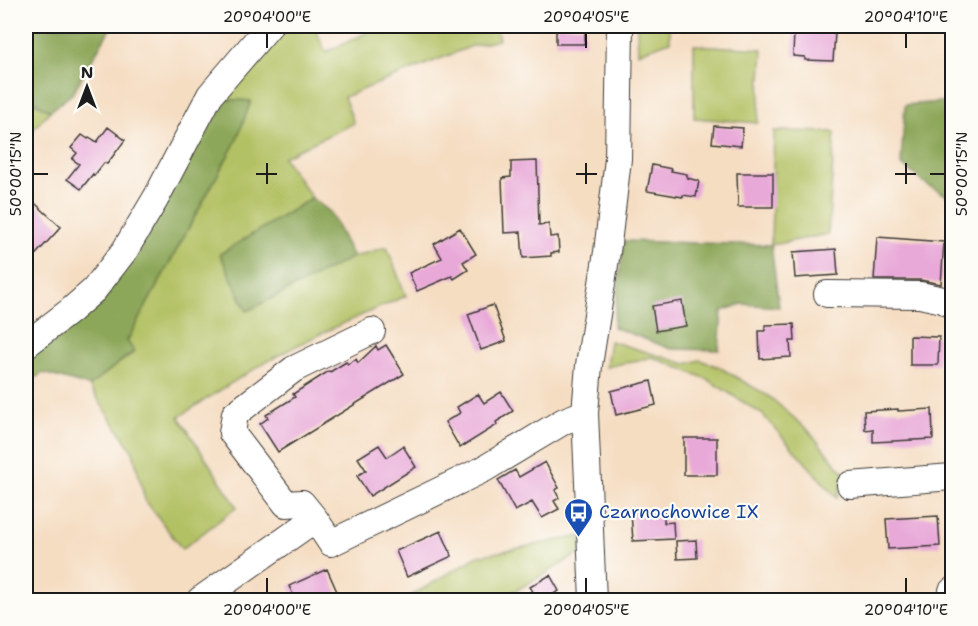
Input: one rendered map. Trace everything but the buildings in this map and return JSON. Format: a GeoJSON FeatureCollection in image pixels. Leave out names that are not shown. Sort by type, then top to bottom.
{"type":"FeatureCollection","features":[{"type":"Feature","properties":{"kind":"street"},"geometry":{"type":"LineString","coordinates":[[26,345],[70,312],[94,290],[125,250],[156,198],[210,94],[269,26]]}},
{"type":"Feature","properties":{"kind":"street"},"geometry":{"type":"LineString","coordinates":[[593,600],[585,413],[589,365],[607,252],[618,159],[620,26]]}},
{"type":"Feature","properties":{"kind":"street"},"geometry":{"type":"LineString","coordinates":[[827,294],[920,295],[943,300],[952,305]]}},
{"type":"Feature","properties":{"kind":"street"},"geometry":{"type":"LineString","coordinates":[[372,331],[294,369],[235,414],[232,433],[286,504],[302,503],[331,543],[484,469],[564,421],[585,413]]}},
{"type":"Feature","properties":{"kind":"street"},"geometry":{"type":"LineString","coordinates":[[850,485],[952,477]]}},
{"type":"Feature","properties":{"kind":"street"},"geometry":{"type":"LineString","coordinates":[[200,600],[315,519]]}},
{"type":"Feature","properties":{"kind":"street"},"geometry":{"type":"LineString","coordinates":[[951,600],[952,591]]}},
{"type":"Feature","properties":{"kind":"green space"},"geometry":{"type":"Polygon","coordinates":[[[26,26],[105,26],[110,29],[72,94],[50,111],[26,97],[26,26]]]}},
{"type":"Feature","properties":{"kind":"green space"},"geometry":{"type":"Polygon","coordinates":[[[282,26],[314,26],[326,52],[381,26],[496,26],[499,40],[472,46],[344,97],[354,123],[283,157],[312,198],[220,254],[247,311],[353,257],[387,247],[406,296],[296,346],[242,376],[179,417],[237,507],[182,549],[145,500],[133,452],[89,386],[134,352],[127,341],[236,141],[251,101],[221,99],[235,75],[282,26]]]}},
{"type":"Feature","properties":{"kind":"green space"},"geometry":{"type":"Polygon","coordinates":[[[637,26],[670,26],[670,41],[638,53],[637,26]]]}},
{"type":"Feature","properties":{"kind":"green space"},"geometry":{"type":"Polygon","coordinates":[[[694,45],[763,49],[758,123],[694,118],[694,45]]]}},
{"type":"Feature","properties":{"kind":"green space"},"geometry":{"type":"Polygon","coordinates":[[[26,97],[50,111],[26,137],[26,97]]]}},
{"type":"Feature","properties":{"kind":"green space"},"geometry":{"type":"Polygon","coordinates":[[[221,99],[251,101],[236,141],[127,341],[134,351],[89,386],[43,373],[26,383],[26,355],[101,305],[221,99]]]}},
{"type":"Feature","properties":{"kind":"green space"},"geometry":{"type":"Polygon","coordinates":[[[952,101],[952,198],[929,186],[901,164],[905,105],[952,101]]]}},
{"type":"Feature","properties":{"kind":"green space"},"geometry":{"type":"Polygon","coordinates":[[[774,131],[835,132],[828,234],[771,245],[774,131]]]}},
{"type":"Feature","properties":{"kind":"green space"},"geometry":{"type":"Polygon","coordinates":[[[312,198],[330,212],[353,257],[247,311],[220,254],[312,198]]]}},
{"type":"Feature","properties":{"kind":"green space"},"geometry":{"type":"Polygon","coordinates":[[[624,241],[771,245],[779,307],[742,304],[722,311],[719,350],[671,349],[613,327],[624,241]]]}},
{"type":"Feature","properties":{"kind":"green space"},"geometry":{"type":"Polygon","coordinates":[[[610,341],[686,364],[700,360],[719,367],[770,397],[808,430],[844,473],[837,498],[762,414],[707,379],[652,357],[606,367],[610,341]]]}},
{"type":"Feature","properties":{"kind":"green space"},"geometry":{"type":"Polygon","coordinates":[[[581,536],[582,552],[500,600],[404,600],[478,556],[581,536]]]}},
{"type":"Feature","properties":{"kind":"place","name":"Czarnochowice IX"},"geometry":{"type":"Point","coordinates":[578,538]}}]}
